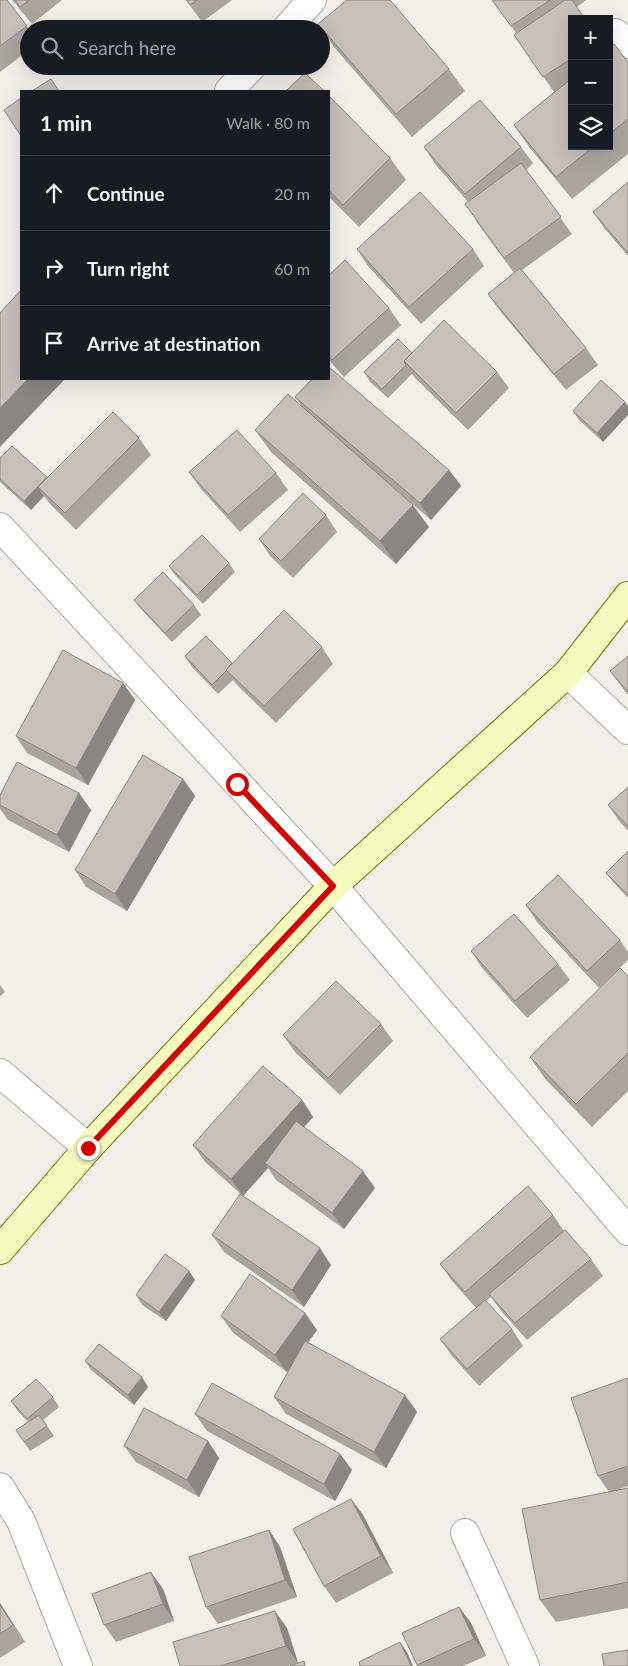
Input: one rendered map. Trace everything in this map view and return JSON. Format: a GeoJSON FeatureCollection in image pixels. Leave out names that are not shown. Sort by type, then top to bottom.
{"type":"FeatureCollection","features":[{"type":"Feature","properties":{"kind":"street"},"geometry":{"type":"LineString","coordinates":[[294,20],[312,0]]}},
{"type":"Feature","properties":{"kind":"street"},"geometry":{"type":"LineString","coordinates":[[230,90],[244,75]]}},
{"type":"Feature","properties":{"kind":"street"},"geometry":{"type":"LineString","coordinates":[[0,527],[333,886],[628,1231]]}},
{"type":"Feature","properties":{"kind":"street"},"geometry":{"type":"LineString","coordinates":[[0,1250],[88,1148],[333,886],[568,673],[628,596]]}},
{"type":"Feature","properties":{"kind":"street"},"geometry":{"type":"LineString","coordinates":[[568,673],[628,730]]}},
{"type":"Feature","properties":{"kind":"street"},"geometry":{"type":"LineString","coordinates":[[0,1073],[88,1148]]}},
{"type":"Feature","properties":{"kind":"street"},"geometry":{"type":"LineString","coordinates":[[0,1487],[21,1521],[78,1666]]}},
{"type":"Feature","properties":{"kind":"street"},"geometry":{"type":"LineString","coordinates":[[465,1533],[525,1666]]}},
{"type":"Feature","properties":{"kind":"building"},"geometry":{"type":"Polygon","coordinates":[[[0,0],[7,0],[22,20],[20,20],[20,31],[0,46],[0,0]]]}},
{"type":"Feature","properties":{"kind":"building"},"geometry":{"type":"Polygon","coordinates":[[[15,0],[29,0],[20,7],[15,0]]]}},
{"type":"Feature","properties":{"kind":"building"},"geometry":{"type":"Polygon","coordinates":[[[187,0],[197,0],[190,5],[187,0]]]}},
{"type":"Feature","properties":{"kind":"building"},"geometry":{"type":"Polygon","coordinates":[[[347,0],[390,0],[449,69],[396,114],[330,38],[330,20],[323,20],[347,0]]]}},
{"type":"Feature","properties":{"kind":"building"},"geometry":{"type":"Polygon","coordinates":[[[492,0],[550,0],[511,26],[492,0]]]}},
{"type":"Feature","properties":{"kind":"building"},"geometry":{"type":"Polygon","coordinates":[[[565,0],[572,0],[582,15],[568,15],[568,61],[543,77],[514,35],[565,0]]]}},
{"type":"Feature","properties":{"kind":"building"},"geometry":{"type":"Polygon","coordinates":[[[613,45],[628,62],[628,119],[613,131],[613,60],[613,45]]]}},
{"type":"Feature","properties":{"kind":"building"},"geometry":{"type":"Polygon","coordinates":[[[303,75],[307,75],[323,90],[287,90],[303,75]]]}},
{"type":"Feature","properties":{"kind":"building"},"geometry":{"type":"Polygon","coordinates":[[[51,79],[58,90],[34,90],[51,79]]]}},
{"type":"Feature","properties":{"kind":"building"},"geometry":{"type":"Polygon","coordinates":[[[568,81],[568,150],[589,150],[556,177],[514,125],[568,81]]]}},
{"type":"Feature","properties":{"kind":"building"},"geometry":{"type":"Polygon","coordinates":[[[330,97],[390,158],[343,205],[330,191],[330,97]]]}},
{"type":"Feature","properties":{"kind":"building"},"geometry":{"type":"Polygon","coordinates":[[[20,99],[20,134],[4,110],[20,99]]]}},
{"type":"Feature","properties":{"kind":"building"},"geometry":{"type":"Polygon","coordinates":[[[480,100],[521,147],[465,194],[424,147],[480,100]]]}},
{"type":"Feature","properties":{"kind":"building"},"geometry":{"type":"Polygon","coordinates":[[[521,163],[561,217],[504,258],[465,204],[521,163]]]}},
{"type":"Feature","properties":{"kind":"building"},"geometry":{"type":"Polygon","coordinates":[[[628,182],[628,253],[593,212],[628,182]]]}},
{"type":"Feature","properties":{"kind":"building"},"geometry":{"type":"Polygon","coordinates":[[[420,192],[473,249],[409,307],[357,249],[420,192]]]}},
{"type":"Feature","properties":{"kind":"building"},"geometry":{"type":"Polygon","coordinates":[[[345,260],[389,308],[332,360],[330,357],[330,274],[345,260]]]}},
{"type":"Feature","properties":{"kind":"building"},"geometry":{"type":"Polygon","coordinates":[[[520,268],[586,348],[554,374],[488,294],[520,268]]]}},
{"type":"Feature","properties":{"kind":"building"},"geometry":{"type":"Polygon","coordinates":[[[20,291],[20,380],[27,380],[0,408],[0,313],[20,291]]]}},
{"type":"Feature","properties":{"kind":"building"},"geometry":{"type":"Polygon","coordinates":[[[444,320],[497,372],[456,413],[404,361],[444,320]]]}},
{"type":"Feature","properties":{"kind":"building"},"geometry":{"type":"Polygon","coordinates":[[[398,339],[412,353],[404,361],[406,365],[382,389],[364,372],[398,339]]]}},
{"type":"Feature","properties":{"kind":"building"},"geometry":{"type":"Polygon","coordinates":[[[330,368],[449,470],[420,503],[295,397],[311,380],[330,380],[330,368]]]}},
{"type":"Feature","properties":{"kind":"building"},"geometry":{"type":"Polygon","coordinates":[[[601,380],[625,402],[597,433],[573,411],[601,380]]]}},
{"type":"Feature","properties":{"kind":"building"},"geometry":{"type":"Polygon","coordinates":[[[288,394],[413,505],[380,541],[255,430],[288,394]]]}},
{"type":"Feature","properties":{"kind":"building"},"geometry":{"type":"Polygon","coordinates":[[[113,412],[139,438],[65,513],[38,487],[113,412]]]}},
{"type":"Feature","properties":{"kind":"building"},"geometry":{"type":"Polygon","coordinates":[[[237,430],[276,473],[228,515],[189,472],[237,430]]]}},
{"type":"Feature","properties":{"kind":"building"},"geometry":{"type":"Polygon","coordinates":[[[12,446],[47,477],[24,501],[0,479],[0,458],[12,446]]]}},
{"type":"Feature","properties":{"kind":"building"},"geometry":{"type":"Polygon","coordinates":[[[303,493],[326,515],[281,561],[259,539],[303,493]]]}},
{"type":"Feature","properties":{"kind":"building"},"geometry":{"type":"Polygon","coordinates":[[[202,535],[229,563],[197,595],[169,566],[202,535]]]}},
{"type":"Feature","properties":{"kind":"building"},"geometry":{"type":"Polygon","coordinates":[[[163,572],[194,605],[165,633],[134,600],[163,572]]]}},
{"type":"Feature","properties":{"kind":"building"},"geometry":{"type":"Polygon","coordinates":[[[284,610],[322,647],[264,706],[226,670],[284,610]]]}},
{"type":"Feature","properties":{"kind":"building"},"geometry":{"type":"Polygon","coordinates":[[[206,636],[232,663],[212,685],[185,656],[206,636]]]}},
{"type":"Feature","properties":{"kind":"building"},"geometry":{"type":"Polygon","coordinates":[[[63,650],[123,683],[76,768],[16,736],[63,650]]]}},
{"type":"Feature","properties":{"kind":"building"},"geometry":{"type":"Polygon","coordinates":[[[628,656],[628,692],[610,671],[628,656]]]}},
{"type":"Feature","properties":{"kind":"building"},"geometry":{"type":"Polygon","coordinates":[[[143,755],[183,779],[115,894],[75,870],[143,755]]]}},
{"type":"Feature","properties":{"kind":"building"},"geometry":{"type":"Polygon","coordinates":[[[17,762],[79,793],[57,835],[0,805],[0,795],[17,762]]]}},
{"type":"Feature","properties":{"kind":"building"},"geometry":{"type":"Polygon","coordinates":[[[628,787],[628,826],[608,805],[628,787]]]}},
{"type":"Feature","properties":{"kind":"building"},"geometry":{"type":"Polygon","coordinates":[[[628,851],[628,895],[606,873],[628,851]]]}},
{"type":"Feature","properties":{"kind":"building"},"geometry":{"type":"Polygon","coordinates":[[[558,875],[620,940],[587,971],[526,905],[558,875]]]}},
{"type":"Feature","properties":{"kind":"building"},"geometry":{"type":"Polygon","coordinates":[[[514,914],[558,964],[515,1001],[471,951],[514,914]]]}},
{"type":"Feature","properties":{"kind":"building"},"geometry":{"type":"Polygon","coordinates":[[[620,968],[628,976],[628,1053],[576,1104],[530,1057],[620,968]]]}},
{"type":"Feature","properties":{"kind":"building"},"geometry":{"type":"Polygon","coordinates":[[[336,981],[381,1024],[328,1078],[283,1035],[336,981]]]}},
{"type":"Feature","properties":{"kind":"building"},"geometry":{"type":"Polygon","coordinates":[[[263,1066],[302,1100],[231,1179],[193,1145],[263,1066]]]}},
{"type":"Feature","properties":{"kind":"building"},"geometry":{"type":"Polygon","coordinates":[[[296,1121],[363,1171],[332,1213],[265,1163],[296,1121]]]}},
{"type":"Feature","properties":{"kind":"building"},"geometry":{"type":"Polygon","coordinates":[[[528,1186],[553,1215],[465,1292],[440,1264],[528,1186]]]}},
{"type":"Feature","properties":{"kind":"building"},"geometry":{"type":"Polygon","coordinates":[[[240,1194],[320,1248],[292,1290],[212,1235],[240,1194]]]}},
{"type":"Feature","properties":{"kind":"building"},"geometry":{"type":"Polygon","coordinates":[[[565,1230],[591,1259],[515,1323],[489,1294],[565,1230]]]}},
{"type":"Feature","properties":{"kind":"building"},"geometry":{"type":"Polygon","coordinates":[[[165,1254],[189,1271],[159,1312],[136,1295],[165,1254]]]}},
{"type":"Feature","properties":{"kind":"building"},"geometry":{"type":"Polygon","coordinates":[[[250,1274],[305,1313],[275,1355],[221,1316],[250,1274]]]}},
{"type":"Feature","properties":{"kind":"building"},"geometry":{"type":"Polygon","coordinates":[[[485,1300],[512,1329],[467,1369],[440,1339],[485,1300]]]}},
{"type":"Feature","properties":{"kind":"building"},"geometry":{"type":"Polygon","coordinates":[[[305,1341],[405,1395],[374,1452],[274,1397],[305,1341]]]}},
{"type":"Feature","properties":{"kind":"building"},"geometry":{"type":"Polygon","coordinates":[[[99,1344],[142,1377],[128,1395],[85,1361],[99,1344]]]}},
{"type":"Feature","properties":{"kind":"building"},"geometry":{"type":"Polygon","coordinates":[[[628,1378],[628,1466],[598,1476],[571,1398],[628,1378]]]}},
{"type":"Feature","properties":{"kind":"building"},"geometry":{"type":"Polygon","coordinates":[[[36,1379],[53,1397],[27,1419],[11,1401],[36,1379]]]}},
{"type":"Feature","properties":{"kind":"building"},"geometry":{"type":"Polygon","coordinates":[[[212,1383],[340,1454],[324,1484],[195,1414],[212,1383]]]}},
{"type":"Feature","properties":{"kind":"building"},"geometry":{"type":"Polygon","coordinates":[[[144,1408],[208,1441],[187,1480],[124,1446],[144,1408]]]}},
{"type":"Feature","properties":{"kind":"building"},"geometry":{"type":"Polygon","coordinates":[[[39,1415],[47,1426],[24,1442],[16,1430],[39,1415]]]}},
{"type":"Feature","properties":{"kind":"building"},"geometry":{"type":"Polygon","coordinates":[[[628,1488],[628,1582],[540,1600],[522,1509],[628,1488]]]}},
{"type":"Feature","properties":{"kind":"building"},"geometry":{"type":"Polygon","coordinates":[[[351,1499],[381,1556],[324,1586],[293,1529],[351,1499]]]}},
{"type":"Feature","properties":{"kind":"building"},"geometry":{"type":"Polygon","coordinates":[[[269,1530],[285,1580],[206,1607],[189,1557],[269,1530]]]}},
{"type":"Feature","properties":{"kind":"building"},"geometry":{"type":"Polygon","coordinates":[[[151,1572],[163,1604],[104,1625],[92,1594],[151,1572]]]}},
{"type":"Feature","properties":{"kind":"building"},"geometry":{"type":"Polygon","coordinates":[[[0,1605],[13,1625],[0,1634],[0,1605]]]}},
{"type":"Feature","properties":{"kind":"building"},"geometry":{"type":"Polygon","coordinates":[[[459,1607],[474,1639],[417,1665],[402,1633],[459,1607]]]}},
{"type":"Feature","properties":{"kind":"building"},"geometry":{"type":"Polygon","coordinates":[[[275,1611],[286,1646],[220,1666],[180,1666],[173,1642],[275,1611]]]}},
{"type":"Feature","properties":{"kind":"building"},"geometry":{"type":"Polygon","coordinates":[[[400,1642],[411,1666],[360,1666],[359,1662],[400,1642]]]}},
{"type":"Feature","properties":{"kind":"building"},"geometry":{"type":"Polygon","coordinates":[[[628,1650],[628,1666],[604,1666],[602,1654],[628,1650]]]}},
{"type":"Feature","properties":{"kind":"building"},"geometry":{"type":"Polygon","coordinates":[[[304,1661],[305,1666],[290,1666],[304,1661]]]}},
{"type":"Feature","properties":{"kind":"route"},"geometry":{"type":"LineString","coordinates":[[88,1148],[333,886],[237,784]]}}]}
